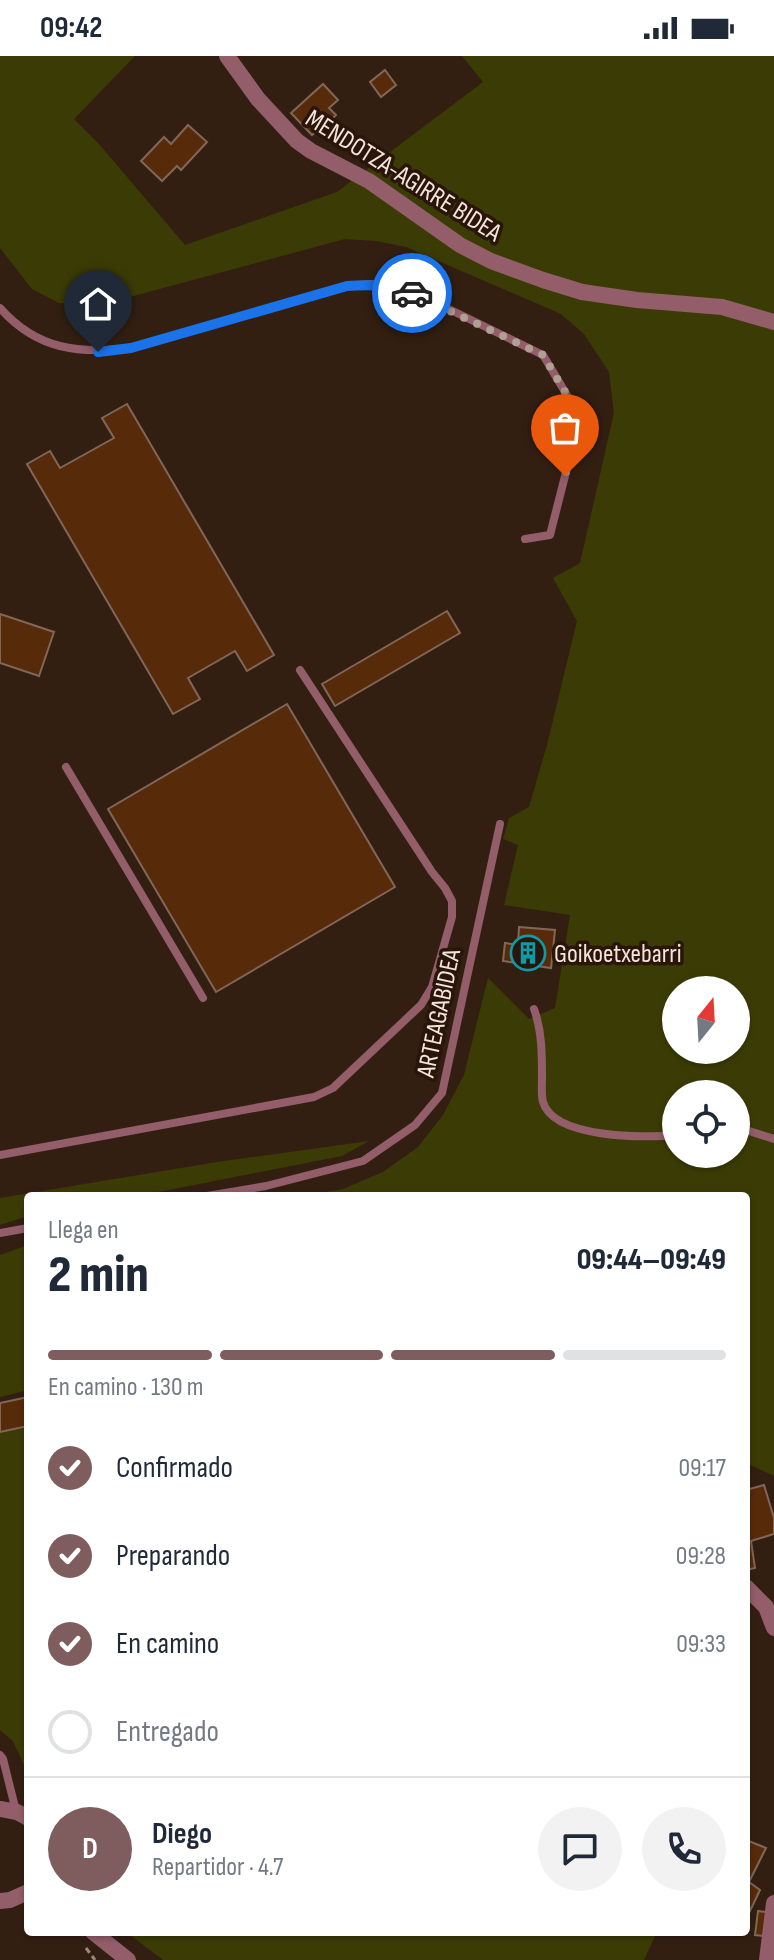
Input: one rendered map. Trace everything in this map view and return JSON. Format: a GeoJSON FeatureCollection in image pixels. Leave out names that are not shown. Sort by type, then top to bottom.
{"type":"FeatureCollection","features":[{"type":"Feature","properties":{"kind":"street","name":"MENDOTZA-AGIRRE BIDEA"},"geometry":{"type":"LineString","coordinates":[[227,56],[258,99],[297,141],[369,181],[460,245],[491,261],[582,292],[722,307],[774,322]]}},
{"type":"Feature","properties":{"kind":"street"},"geometry":{"type":"LineString","coordinates":[[750,1591],[766,1607],[774,1628]]}},
{"type":"Feature","properties":{"kind":"street"},"geometry":{"type":"LineString","coordinates":[[0,1901],[24,1894]]}},
{"type":"Feature","properties":{"kind":"street"},"geometry":{"type":"LineString","coordinates":[[767,1960],[774,1903]]}},
{"type":"Feature","properties":{"kind":"street"},"geometry":{"type":"LineString","coordinates":[[87,1937],[128,1960]]}},
{"type":"Feature","properties":{"kind":"lane"},"geometry":{"type":"LineString","coordinates":[[0,308],[12,322],[34,337],[64,348],[98,352],[131,348],[347,286],[371,284],[394,287],[422,296],[543,355],[580,417],[550,535],[525,539]]}},
{"type":"Feature","properties":{"kind":"lane"},"geometry":{"type":"LineString","coordinates":[[0,1155],[314,1097],[333,1088],[421,1005],[432,987],[452,917],[452,901],[300,670]]}},
{"type":"Feature","properties":{"kind":"lane"},"geometry":{"type":"LineString","coordinates":[[66,767],[203,998]]}},
{"type":"Feature","properties":{"kind":"lane","name":"ARTEAGABIDEA"},"geometry":{"type":"LineString","coordinates":[[231,1192],[363,1161],[415,1125],[442,1093],[500,824]]}},
{"type":"Feature","properties":{"kind":"lane"},"geometry":{"type":"LineString","coordinates":[[534,1009],[539,1022],[543,1103],[552,1116],[571,1126],[597,1133],[662,1135]]}},
{"type":"Feature","properties":{"kind":"lane"},"geometry":{"type":"LineString","coordinates":[[750,1131],[774,1139]]}},
{"type":"Feature","properties":{"kind":"lane"},"geometry":{"type":"LineString","coordinates":[[0,1233],[24,1229]]}},
{"type":"Feature","properties":{"kind":"lane"},"geometry":{"type":"LineString","coordinates":[[0,1755],[15,1813]]}},
{"type":"Feature","properties":{"kind":"path"},"geometry":{"type":"LineString","coordinates":[[87,1937],[95,1960]]}},
{"type":"Feature","properties":{"kind":"shaded area"},"geometry":{"type":"Polygon","coordinates":[[[0,56],[135,56],[74,119],[185,245],[337,192],[483,82],[462,56],[774,56],[774,1476],[750,1465],[750,1192],[326,1192],[343,1189],[383,1172],[418,1147],[443,1115],[464,1075],[488,978],[529,1019],[555,1008],[570,915],[504,905],[518,845],[503,839],[509,818],[529,807],[577,621],[553,578],[580,563],[614,413],[609,372],[584,334],[561,314],[406,247],[376,241],[345,239],[100,305],[59,303],[32,289],[0,248],[0,56]]]}},
{"type":"Feature","properties":{"kind":"shaded area"},"geometry":{"type":"Polygon","coordinates":[[[369,1141],[342,1156],[158,1192],[36,1192],[369,1141]]]}},
{"type":"Feature","properties":{"kind":"shaded area"},"geometry":{"type":"Polygon","coordinates":[[[24,1194],[24,1217],[0,1225],[0,1198],[24,1194]]]}},
{"type":"Feature","properties":{"kind":"shaded area"},"geometry":{"type":"Polygon","coordinates":[[[24,1246],[24,1391],[0,1397],[0,1255],[24,1246]]]}},
{"type":"Feature","properties":{"kind":"shaded area"},"geometry":{"type":"Polygon","coordinates":[[[24,1426],[24,1765],[13,1741],[0,1730],[0,1432],[24,1426]]]}},
{"type":"Feature","properties":{"kind":"shaded area"},"geometry":{"type":"Polygon","coordinates":[[[131,1936],[655,1936],[644,1960],[163,1960],[131,1936]]]}},
{"type":"Feature","properties":{"kind":"building"},"geometry":{"type":"Polygon","coordinates":[[[385,70],[396,85],[381,97],[370,82],[385,70]]]}},
{"type":"Feature","properties":{"kind":"building"},"geometry":{"type":"Polygon","coordinates":[[[323,84],[338,100],[329,108],[336,115],[330,121],[334,125],[326,133],[321,127],[312,135],[291,113],[323,84]]]}},
{"type":"Feature","properties":{"kind":"building"},"geometry":{"type":"Polygon","coordinates":[[[188,125],[207,142],[181,170],[177,166],[162,181],[141,161],[164,137],[171,144],[188,125]]]}},
{"type":"Feature","properties":{"kind":"building"},"geometry":{"type":"Polygon","coordinates":[[[127,404],[274,655],[247,671],[235,651],[188,678],[200,699],[173,714],[27,464],[50,451],[60,468],[114,438],[102,418],[127,404]]]}},
{"type":"Feature","properties":{"kind":"building"},"geometry":{"type":"Polygon","coordinates":[[[447,611],[460,633],[335,706],[322,684],[447,611]]]}},
{"type":"Feature","properties":{"kind":"building"},"geometry":{"type":"Polygon","coordinates":[[[0,614],[54,632],[39,676],[0,663],[0,614]]]}},
{"type":"Feature","properties":{"kind":"building"},"geometry":{"type":"Polygon","coordinates":[[[287,704],[395,887],[216,992],[108,809],[287,704]]]}},
{"type":"Feature","properties":{"kind":"building","name":"Goikoetxebarri"},"geometry":{"type":"Polygon","coordinates":[[[519,927],[555,930],[551,968],[503,961],[505,943],[518,945],[519,927]]]}},
{"type":"Feature","properties":{"kind":"building"},"geometry":{"type":"Polygon","coordinates":[[[24,1398],[24,1427],[0,1432],[0,1403],[24,1398]]]}},
{"type":"Feature","properties":{"kind":"building"},"geometry":{"type":"Polygon","coordinates":[[[764,1485],[774,1518],[774,1534],[751,1541],[755,1568],[750,1569],[750,1489],[764,1485]]]}},
{"type":"Feature","properties":{"kind":"building"},"geometry":{"type":"Polygon","coordinates":[[[750,1842],[766,1848],[750,1880],[750,1842]]]}},
{"type":"Feature","properties":{"kind":"building"},"geometry":{"type":"Polygon","coordinates":[[[750,1883],[760,1890],[750,1911],[750,1883]]]}},
{"type":"Feature","properties":{"kind":"building"},"geometry":{"type":"Polygon","coordinates":[[[758,1911],[767,1912],[765,1936],[755,1935],[758,1911]]]}},
{"type":"Feature","properties":{"kind":"way so far"},"geometry":{"type":"LineString","coordinates":[[412,293],[543,355],[580,417],[565,476]]}},
{"type":"Feature","properties":{"kind":"place","name":"Goikoetxebarri"},"geometry":{"type":"Point","coordinates":[528,953]}},
{"type":"Feature","properties":{"kind":"route"},"geometry":{"type":"LineString","coordinates":[[98,352],[131,348],[347,286],[371,284],[412,293]]}}]}
